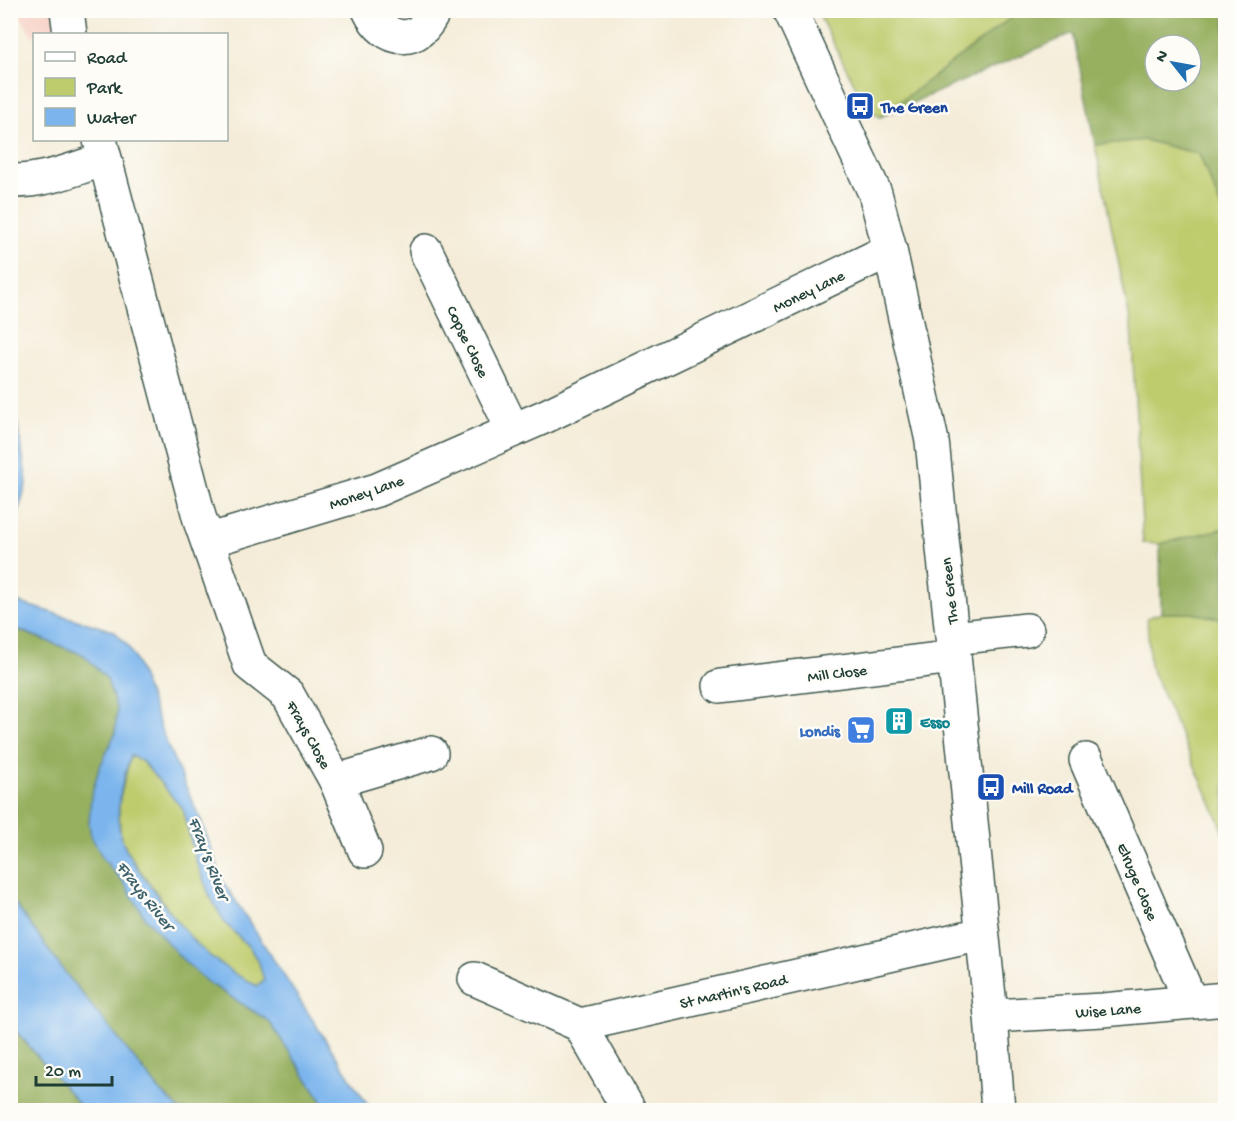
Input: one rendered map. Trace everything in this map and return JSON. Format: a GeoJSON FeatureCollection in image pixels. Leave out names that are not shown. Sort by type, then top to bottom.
{"type":"FeatureCollection","features":[{"type":"Feature","properties":{"kind":"street"},"geometry":{"type":"LineString","coordinates":[[67,10],[70,33]]}},
{"type":"Feature","properties":{"kind":"street"},"geometry":{"type":"LineString","coordinates":[[369,10],[377,24],[388,33],[399,37],[423,30],[434,10]]}},
{"type":"Feature","properties":{"kind":"street","name":"The Green"},"geometry":{"type":"LineString","coordinates":[[790,10],[875,193],[890,250],[932,441],[991,1016]]}},
{"type":"Feature","properties":{"kind":"street"},"geometry":{"type":"LineString","coordinates":[[10,181],[28,182],[47,178],[103,149],[203,529]]}},
{"type":"Feature","properties":{"kind":"street","name":"Money Lane"},"geometry":{"type":"LineString","coordinates":[[203,529],[210,536],[217,538],[377,490],[546,416],[890,250]]}},
{"type":"Feature","properties":{"kind":"street","name":"Copse Close"},"geometry":{"type":"LineString","coordinates":[[426,251],[513,430]]}},
{"type":"Feature","properties":{"kind":"street","name":"Frays Close"},"geometry":{"type":"LineString","coordinates":[[203,529],[250,665],[288,695],[336,781],[365,851]]}},
{"type":"Feature","properties":{"kind":"street","name":"Mill Close"},"geometry":{"type":"LineString","coordinates":[[720,686],[954,647],[1027,630]]}},
{"type":"Feature","properties":{"kind":"street"},"geometry":{"type":"LineString","coordinates":[[336,781],[431,753]]}},
{"type":"Feature","properties":{"kind":"street","name":"Elruge Close"},"geometry":{"type":"LineString","coordinates":[[1086,760],[1191,1002]]}},
{"type":"Feature","properties":{"kind":"street","name":"St Martin's Road"},"geometry":{"type":"LineString","coordinates":[[580,1025],[982,934]]}},
{"type":"Feature","properties":{"kind":"street"},"geometry":{"type":"LineString","coordinates":[[475,979],[580,1025],[629,1110]]}},
{"type":"Feature","properties":{"kind":"street","name":"Wise Lane"},"geometry":{"type":"LineString","coordinates":[[991,1016],[1103,1010],[1226,999]]}},
{"type":"Feature","properties":{"kind":"street"},"geometry":{"type":"LineString","coordinates":[[991,1016],[998,1110]]}},
{"type":"Feature","properties":{"kind":"shaded area"},"geometry":{"type":"Polygon","coordinates":[[[17,11],[56,11],[55,25],[51,33],[33,33],[33,37],[17,11]]]}},
{"type":"Feature","properties":{"kind":"green space","name":"The Green"},"geometry":{"type":"Polygon","coordinates":[[[817,11],[1020,11],[880,117],[867,109],[817,11]]]}},
{"type":"Feature","properties":{"kind":"green space"},"geometry":{"type":"Polygon","coordinates":[[[1020,11],[1225,11],[1225,216],[1199,154],[1144,140],[1095,145],[1073,33],[880,117],[1020,11]]]}},
{"type":"Feature","properties":{"kind":"green space"},"geometry":{"type":"Polygon","coordinates":[[[1144,140],[1199,154],[1225,216],[1225,528],[1160,544],[1143,543],[1131,325],[1095,145],[1144,140]]]}},
{"type":"Feature","properties":{"kind":"green space"},"geometry":{"type":"Polygon","coordinates":[[[1225,528],[1225,619],[1191,613],[1161,613],[1160,544],[1225,528]]]}},
{"type":"Feature","properties":{"kind":"green space"},"geometry":{"type":"Polygon","coordinates":[[[1161,613],[1191,613],[1225,619],[1225,834],[1150,666],[1147,618],[1161,613]]]}},
{"type":"Feature","properties":{"kind":"green space"},"geometry":{"type":"Polygon","coordinates":[[[10,627],[84,655],[107,679],[117,710],[115,734],[99,769],[91,797],[89,824],[144,916],[206,981],[269,1021],[328,1110],[180,1110],[160,1091],[63,970],[11,898],[10,627]]]}},
{"type":"Feature","properties":{"kind":"green space"},"geometry":{"type":"Polygon","coordinates":[[[131,755],[142,761],[183,809],[196,861],[210,896],[225,923],[250,948],[259,963],[264,979],[257,986],[225,969],[191,940],[129,855],[120,834],[119,802],[131,755]]]}},
{"type":"Feature","properties":{"kind":"green space"},"geometry":{"type":"Polygon","coordinates":[[[10,1025],[84,1110],[11,1110],[10,1025]]]}},
{"type":"Feature","properties":{"kind":"water"},"geometry":{"type":"Polygon","coordinates":[[[11,406],[17,422],[27,482],[11,536],[11,406]]]}},
{"type":"Feature","properties":{"kind":"water"},"geometry":{"type":"Polygon","coordinates":[[[10,600],[114,631],[128,646],[136,661],[166,742],[201,821],[224,883],[371,1110],[328,1110],[269,1021],[206,981],[181,958],[144,916],[124,883],[104,860],[91,836],[89,824],[91,797],[99,769],[115,734],[117,710],[107,679],[84,655],[11,627],[10,600]],[[131,755],[120,795],[119,827],[126,850],[163,903],[196,944],[222,966],[257,986],[264,980],[259,963],[250,948],[225,923],[210,896],[196,861],[183,809],[142,761],[131,755]]]}},
{"type":"Feature","properties":{"kind":"water"},"geometry":{"type":"Polygon","coordinates":[[[11,898],[63,970],[160,1091],[180,1110],[84,1110],[11,1025],[11,898]]]}},
{"type":"Feature","properties":{"kind":"place","name":"The Green"},"geometry":{"type":"Point","coordinates":[860,106]}},
{"type":"Feature","properties":{"kind":"place","name":"Esso"},"geometry":{"type":"Point","coordinates":[899,721]}},
{"type":"Feature","properties":{"kind":"place","name":"Londis"},"geometry":{"type":"Point","coordinates":[861,730]}},
{"type":"Feature","properties":{"kind":"place","name":"Mill Road"},"geometry":{"type":"Point","coordinates":[991,787]}},
{"type":"Feature","properties":{"kind":"water label","name":"Fray's River"},"geometry":{"type":"Point","coordinates":[210,858]}},
{"type":"Feature","properties":{"kind":"water label","name":"Frays River"},"geometry":{"type":"Point","coordinates":[146,895]}}]}
